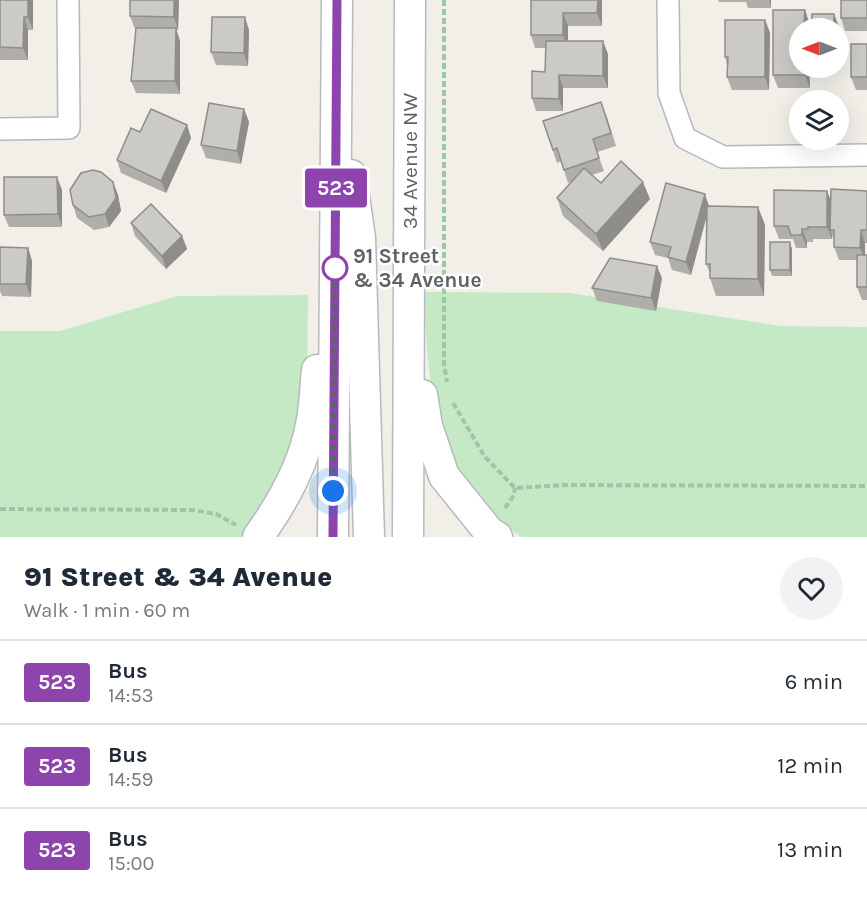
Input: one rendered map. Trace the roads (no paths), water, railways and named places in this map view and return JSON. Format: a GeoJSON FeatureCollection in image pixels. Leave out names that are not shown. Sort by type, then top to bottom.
{"type":"FeatureCollection","features":[{"type":"Feature","properties":{"kind":"main road"},"geometry":{"type":"LineString","coordinates":[[333,537],[337,0]]}},
{"type":"Feature","properties":{"kind":"main road","name":"34 Avenue NW"},"geometry":{"type":"LineString","coordinates":[[408,537],[410,0]]}},
{"type":"Feature","properties":{"kind":"main road"},"geometry":{"type":"LineString","coordinates":[[250,533],[274,514],[311,426],[319,352],[319,242],[336,80]]}},
{"type":"Feature","properties":{"kind":"main road"},"geometry":{"type":"LineString","coordinates":[[336,80],[360,238],[369,537]]}},
{"type":"Feature","properties":{"kind":"main road"},"geometry":{"type":"LineString","coordinates":[[409,320],[427,426],[444,476],[489,532],[497,537]]}},
{"type":"Feature","properties":{"kind":"street"},"geometry":{"type":"LineString","coordinates":[[0,129],[69,128],[68,0]]}},
{"type":"Feature","properties":{"kind":"street"},"geometry":{"type":"LineString","coordinates":[[668,0],[669,93],[685,138],[723,157],[867,155]]}},
{"type":"Feature","properties":{"kind":"place","name":"91 Street & 34 Avenue"},"geometry":{"type":"Point","coordinates":[335,268]}}]}
